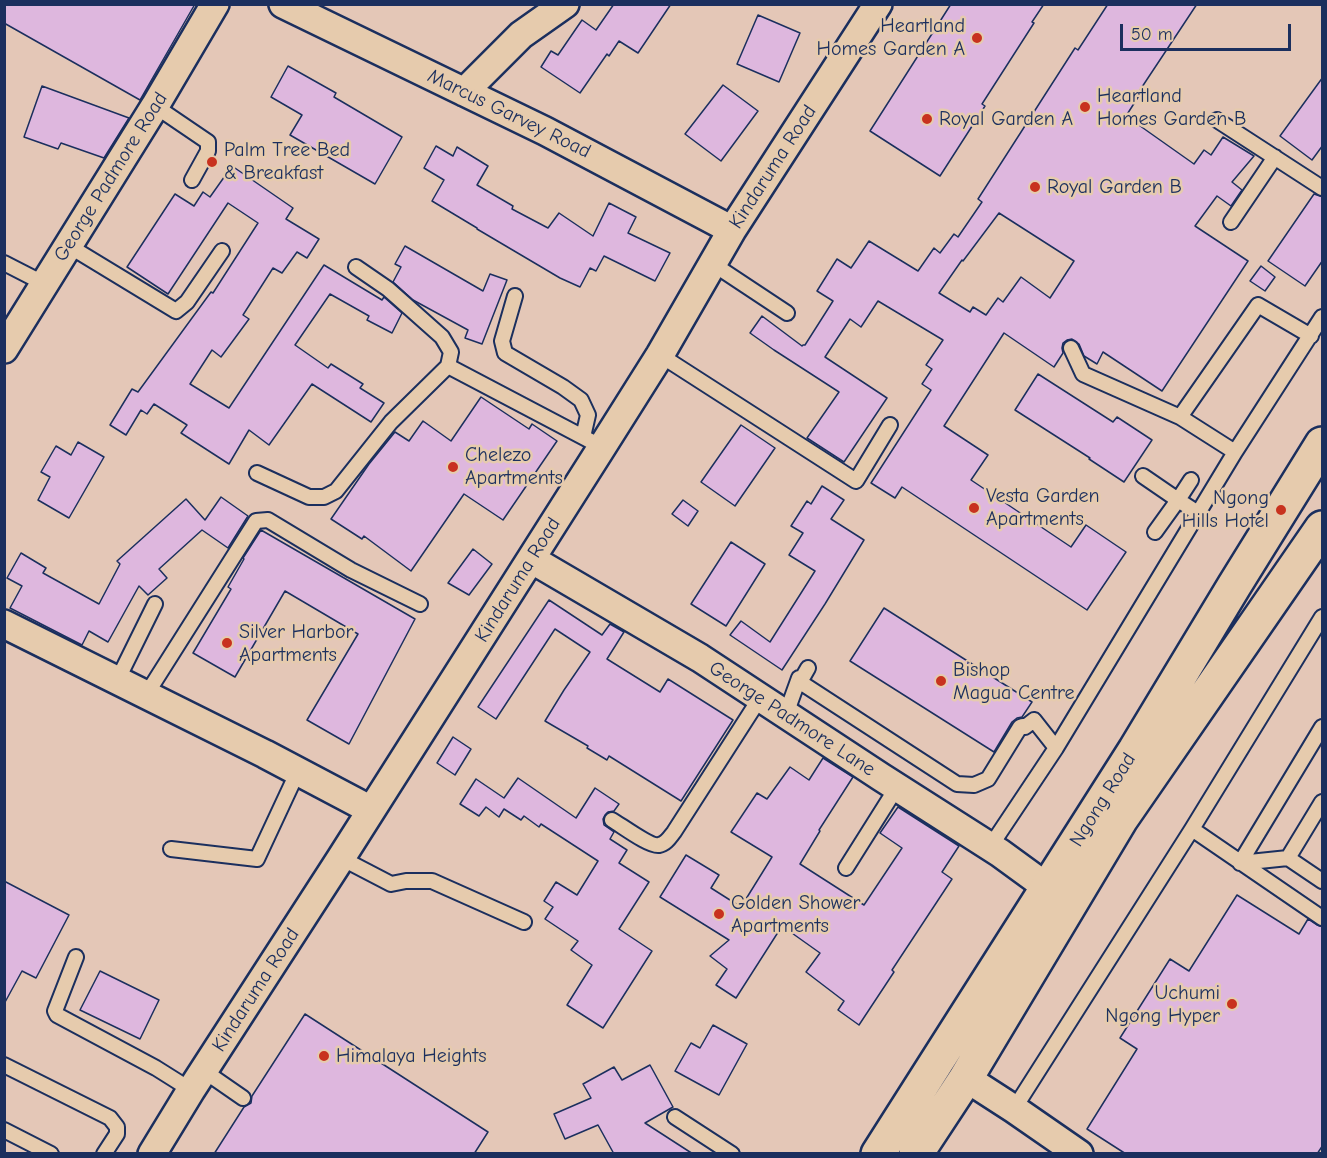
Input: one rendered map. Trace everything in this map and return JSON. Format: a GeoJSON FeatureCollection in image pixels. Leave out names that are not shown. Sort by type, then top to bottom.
{"type":"FeatureCollection","features":[{"type":"Feature","properties":{"kind":"main road"},"geometry":{"type":"LineString","coordinates":[[1320,448],[1313,468],[1315,475],[1323,484]]}},
{"type":"Feature","properties":{"kind":"main road","name":"Ngong Road"},"geometry":{"type":"LineString","coordinates":[[878,1154],[1135,750],[1233,586],[1320,448]]}},
{"type":"Feature","properties":{"kind":"main road","name":"Ngong Road"},"geometry":{"type":"LineString","coordinates":[[916,1154],[966,1078],[1121,819],[1321,534]]}},
{"type":"Feature","properties":{"kind":"street","name":"George Padmore Road"},"geometry":{"type":"LineString","coordinates":[[4,349],[155,106],[215,4]]}},
{"type":"Feature","properties":{"kind":"street","name":"Marcus Garvey Road"},"geometry":{"type":"LineString","coordinates":[[283,4],[545,130],[732,230]]}},
{"type":"Feature","properties":{"kind":"street"},"geometry":{"type":"LineString","coordinates":[[464,92],[521,35],[565,4]]}},
{"type":"Feature","properties":{"kind":"street","name":"Kindaruma Road"},"geometry":{"type":"LineString","coordinates":[[152,1154],[531,559],[593,442],[660,355],[732,230],[878,4]]}},
{"type":"Feature","properties":{"kind":"street","name":"George Padmore Lane"},"geometry":{"type":"LineString","coordinates":[[531,559],[700,658],[1000,853],[1048,888]]}},
{"type":"Feature","properties":{"kind":"street"},"geometry":{"type":"LineString","coordinates":[[4,624],[371,810]]}},
{"type":"Feature","properties":{"kind":"street"},"geometry":{"type":"LineString","coordinates":[[966,1078],[1014,1109],[1068,1151]]}},
{"type":"Feature","properties":{"kind":"lane"},"geometry":{"type":"LineString","coordinates":[[155,106],[208,142],[208,151],[192,180]]}},
{"type":"Feature","properties":{"kind":"lane"},"geometry":{"type":"LineString","coordinates":[[1217,120],[1323,188]]}},
{"type":"Feature","properties":{"kind":"lane"},"geometry":{"type":"LineString","coordinates":[[1231,222],[1275,157]]}},
{"type":"Feature","properties":{"kind":"lane"},"geometry":{"type":"LineString","coordinates":[[69,246],[176,310],[187,302],[222,251]]}},
{"type":"Feature","properties":{"kind":"lane"},"geometry":{"type":"LineString","coordinates":[[5,263],[45,284]]}},
{"type":"Feature","properties":{"kind":"lane"},"geometry":{"type":"LineString","coordinates":[[713,264],[788,313]]}},
{"type":"Feature","properties":{"kind":"lane"},"geometry":{"type":"LineString","coordinates":[[257,473],[309,497],[324,497],[336,490],[391,422],[448,366],[451,352],[442,336],[388,290],[356,267]]}},
{"type":"Feature","properties":{"kind":"lane"},"geometry":{"type":"LineString","coordinates":[[514,296],[502,341],[505,352],[581,400],[588,415],[593,442]]}},
{"type":"Feature","properties":{"kind":"lane"},"geometry":{"type":"LineString","coordinates":[[1180,417],[1258,305],[1311,336]]}},
{"type":"Feature","properties":{"kind":"lane"},"geometry":{"type":"LineString","coordinates":[[990,847],[1056,748],[1235,452],[1323,317]]}},
{"type":"Feature","properties":{"kind":"lane"},"geometry":{"type":"LineString","coordinates":[[1071,348],[1083,374],[1180,417],[1235,452]]}},
{"type":"Feature","properties":{"kind":"lane"},"geometry":{"type":"LineString","coordinates":[[660,355],[856,482],[890,425]]}},
{"type":"Feature","properties":{"kind":"lane"},"geometry":{"type":"LineString","coordinates":[[448,366],[593,442]]}},
{"type":"Feature","properties":{"kind":"lane"},"geometry":{"type":"LineString","coordinates":[[1143,476],[1198,513]]}},
{"type":"Feature","properties":{"kind":"lane"},"geometry":{"type":"LineString","coordinates":[[1155,532],[1191,480]]}},
{"type":"Feature","properties":{"kind":"lane"},"geometry":{"type":"LineString","coordinates":[[146,695],[256,521],[268,520],[351,570],[420,604]]}},
{"type":"Feature","properties":{"kind":"lane"},"geometry":{"type":"LineString","coordinates":[[117,681],[155,604]]}},
{"type":"Feature","properties":{"kind":"lane"},"geometry":{"type":"LineString","coordinates":[[1014,1109],[1192,829],[1323,617]]}},
{"type":"Feature","properties":{"kind":"lane"},"geometry":{"type":"LineString","coordinates":[[800,682],[808,668]]}},
{"type":"Feature","properties":{"kind":"lane"},"geometry":{"type":"LineString","coordinates":[[786,714],[799,678],[800,682],[957,784],[974,785],[988,779],[1020,727],[1025,727],[1034,720],[1056,748]]}},
{"type":"Feature","properties":{"kind":"lane"},"geometry":{"type":"LineString","coordinates":[[612,820],[651,844],[659,845],[667,841],[760,698]]}},
{"type":"Feature","properties":{"kind":"lane"},"geometry":{"type":"LineString","coordinates":[[1240,863],[1323,727]]}},
{"type":"Feature","properties":{"kind":"lane"},"geometry":{"type":"LineString","coordinates":[[171,849],[257,859],[298,771]]}},
{"type":"Feature","properties":{"kind":"lane"},"geometry":{"type":"LineString","coordinates":[[846,868],[897,788]]}},
{"type":"Feature","properties":{"kind":"lane"},"geometry":{"type":"LineString","coordinates":[[1287,858],[1323,802]]}},
{"type":"Feature","properties":{"kind":"lane"},"geometry":{"type":"LineString","coordinates":[[1192,829],[1323,918]]}},
{"type":"Feature","properties":{"kind":"lane"},"geometry":{"type":"LineString","coordinates":[[341,858],[391,884],[406,880],[432,881],[524,922]]}},
{"type":"Feature","properties":{"kind":"lane"},"geometry":{"type":"LineString","coordinates":[[1240,863],[1287,858],[1322,881]]}},
{"type":"Feature","properties":{"kind":"lane"},"geometry":{"type":"LineString","coordinates":[[76,957],[55,1011],[57,1015],[156,1068],[243,1098]]}},
{"type":"Feature","properties":{"kind":"lane"},"geometry":{"type":"LineString","coordinates":[[4,1065],[110,1118],[117,1126],[117,1134],[104,1154]]}},
{"type":"Feature","properties":{"kind":"lane"},"geometry":{"type":"LineString","coordinates":[[675,1118],[732,1154]]}},
{"type":"Feature","properties":{"kind":"lane"},"geometry":{"type":"LineString","coordinates":[[4,1130],[51,1154]]}},
{"type":"Feature","properties":{"kind":"building"},"geometry":{"type":"Polygon","coordinates":[[[4,4],[195,4],[140,100],[4,23],[4,4]]]}},
{"type":"Feature","properties":{"kind":"building"},"geometry":{"type":"Polygon","coordinates":[[[614,4],[671,4],[638,53],[619,41],[609,56],[607,54],[580,93],[541,67],[551,51],[558,55],[582,20],[596,30],[614,4]]]}},
{"type":"Feature","properties":{"kind":"building"},"geometry":{"type":"Polygon","coordinates":[[[951,4],[1044,4],[982,104],[985,106],[940,176],[870,131],[951,4]]]}},
{"type":"Feature","properties":{"kind":"building"},"geometry":{"type":"Polygon","coordinates":[[[1108,4],[1197,4],[1140,90],[1142,91],[1126,116],[1194,164],[1204,150],[1211,155],[1223,137],[1254,156],[1232,182],[1242,190],[1231,206],[1217,196],[1195,226],[1248,261],[1162,391],[1103,352],[1097,364],[1084,356],[1079,344],[1072,339],[1063,343],[1063,353],[1054,367],[1004,333],[944,426],[988,455],[971,480],[1071,547],[1086,525],[1126,552],[1087,610],[902,487],[895,498],[871,483],[931,390],[922,384],[932,369],[926,365],[943,340],[878,301],[861,327],[850,319],[825,357],[887,398],[844,462],[807,438],[839,392],[750,333],[762,316],[802,346],[805,345],[833,301],[817,291],[837,259],[851,268],[869,241],[918,271],[934,248],[940,253],[954,234],[958,237],[982,202],[978,199],[1075,48],[1078,50],[1108,4]],[[999,213],[939,293],[970,312],[973,307],[986,315],[998,298],[1003,302],[1021,277],[1050,298],[1074,261],[999,213]]]}},
{"type":"Feature","properties":{"kind":"building"},"geometry":{"type":"Polygon","coordinates":[[[758,15],[800,33],[779,82],[737,64],[758,15]]]}},
{"type":"Feature","properties":{"kind":"building"},"geometry":{"type":"Polygon","coordinates":[[[288,66],[336,93],[334,97],[402,137],[375,184],[290,135],[302,115],[271,97],[288,66]]]}},
{"type":"Feature","properties":{"kind":"building"},"geometry":{"type":"Polygon","coordinates":[[[1323,77],[1323,145],[1312,160],[1280,136],[1323,77]]]}},
{"type":"Feature","properties":{"kind":"building"},"geometry":{"type":"Polygon","coordinates":[[[723,85],[758,111],[721,161],[685,134],[723,85]]]}},
{"type":"Feature","properties":{"kind":"building"},"geometry":{"type":"Polygon","coordinates":[[[42,86],[129,118],[104,158],[61,143],[58,149],[24,137],[42,86]]]}},
{"type":"Feature","properties":{"kind":"building"},"geometry":{"type":"Polygon","coordinates":[[[436,146],[453,156],[457,147],[488,166],[477,185],[513,206],[512,209],[548,228],[559,213],[593,236],[609,203],[636,217],[628,233],[670,253],[655,281],[604,256],[596,271],[590,268],[580,287],[560,278],[432,201],[444,180],[424,168],[436,146]]]}},
{"type":"Feature","properties":{"kind":"building"},"geometry":{"type":"Polygon","coordinates":[[[232,166],[293,208],[286,219],[319,239],[307,258],[297,252],[282,273],[273,268],[243,315],[249,319],[221,357],[212,350],[190,384],[229,408],[324,265],[382,300],[384,297],[402,313],[392,333],[367,320],[369,316],[330,294],[295,345],[328,368],[331,364],[363,384],[360,388],[384,403],[371,422],[312,384],[269,445],[249,430],[229,464],[181,433],[187,425],[154,404],[147,414],[141,410],[126,435],[110,425],[132,389],[138,392],[211,292],[213,293],[258,223],[228,203],[168,294],[127,267],[175,194],[194,206],[203,192],[210,197],[232,166]]]}},
{"type":"Feature","properties":{"kind":"building"},"geometry":{"type":"Polygon","coordinates":[[[1314,194],[1323,197],[1323,260],[1305,286],[1268,261],[1314,194]]]}},
{"type":"Feature","properties":{"kind":"building"},"geometry":{"type":"Polygon","coordinates":[[[405,246],[483,291],[490,274],[507,280],[482,344],[465,338],[468,330],[413,300],[393,282],[401,267],[395,264],[405,246]]]}},
{"type":"Feature","properties":{"kind":"building"},"geometry":{"type":"Polygon","coordinates":[[[1261,266],[1275,277],[1265,291],[1250,281],[1261,266]]]}},
{"type":"Feature","properties":{"kind":"building"},"geometry":{"type":"Polygon","coordinates":[[[1038,374],[1113,422],[1117,417],[1152,440],[1124,482],[1015,410],[1038,374]]]}},
{"type":"Feature","properties":{"kind":"building","name":"Chelezo Apartments"},"geometry":{"type":"Polygon","coordinates":[[[481,397],[529,429],[532,424],[557,441],[503,520],[464,494],[411,571],[364,536],[362,539],[331,519],[369,464],[395,432],[409,441],[423,421],[451,441],[481,397]]]}},
{"type":"Feature","properties":{"kind":"building"},"geometry":{"type":"Polygon","coordinates":[[[741,425],[775,448],[735,506],[701,482],[741,425]]]}},
{"type":"Feature","properties":{"kind":"building"},"geometry":{"type":"Polygon","coordinates":[[[78,442],[104,457],[69,518],[38,500],[50,477],[41,472],[56,446],[71,455],[78,442]]]}},
{"type":"Feature","properties":{"kind":"building"},"geometry":{"type":"Polygon","coordinates":[[[822,486],[844,500],[831,519],[864,540],[782,670],[730,635],[741,621],[770,642],[815,571],[789,555],[803,533],[791,526],[807,501],[811,504],[822,486]]]}},
{"type":"Feature","properties":{"kind":"building"},"geometry":{"type":"Polygon","coordinates":[[[221,497],[248,516],[228,548],[202,530],[159,569],[167,578],[148,595],[139,586],[108,642],[89,631],[82,645],[10,608],[22,586],[7,578],[21,553],[46,568],[43,573],[99,604],[120,564],[117,561],[186,499],[205,520],[221,497]]]}},
{"type":"Feature","properties":{"kind":"building"},"geometry":{"type":"Polygon","coordinates":[[[683,500],[698,511],[688,526],[672,514],[683,500]]]}},
{"type":"Feature","properties":{"kind":"building","name":"Silver Harbor Apartments"},"geometry":{"type":"Polygon","coordinates":[[[261,530],[415,619],[349,744],[307,720],[358,634],[285,591],[235,677],[193,653],[231,589],[228,587],[261,530]]]}},
{"type":"Feature","properties":{"kind":"building"},"geometry":{"type":"Polygon","coordinates":[[[731,542],[765,564],[726,626],[691,604],[731,542]]]}},
{"type":"Feature","properties":{"kind":"building"},"geometry":{"type":"Polygon","coordinates":[[[473,549],[492,564],[469,595],[448,583],[473,549]]]}},
{"type":"Feature","properties":{"kind":"building"},"geometry":{"type":"Polygon","coordinates":[[[549,600],[602,635],[610,624],[624,632],[607,659],[660,692],[668,679],[733,720],[681,801],[609,756],[607,760],[545,721],[590,652],[555,629],[496,719],[478,707],[549,600]]]}},
{"type":"Feature","properties":{"kind":"building","name":"Bishop Magua Centre"},"geometry":{"type":"Polygon","coordinates":[[[884,608],[1032,702],[1022,717],[1012,722],[994,752],[850,661],[884,608]]]}},
{"type":"Feature","properties":{"kind":"building"},"geometry":{"type":"Polygon","coordinates":[[[453,737],[471,749],[455,775],[437,763],[453,737]]]}},
{"type":"Feature","properties":{"kind":"building"},"geometry":{"type":"Polygon","coordinates":[[[823,758],[853,777],[800,864],[864,905],[902,848],[880,833],[898,807],[959,846],[942,872],[952,879],[859,1025],[838,1010],[844,1001],[806,972],[820,953],[782,926],[736,998],[716,985],[727,969],[710,956],[729,940],[660,897],[686,855],[719,875],[711,888],[741,907],[772,857],[731,832],[757,793],[767,799],[790,767],[809,780],[823,758]]]}},
{"type":"Feature","properties":{"kind":"building"},"geometry":{"type":"Polygon","coordinates":[[[518,778],[576,818],[595,788],[619,804],[614,811],[605,815],[604,825],[614,832],[610,839],[627,850],[619,863],[649,882],[619,929],[652,951],[603,1028],[567,1005],[592,965],[571,950],[578,941],[545,919],[553,907],[544,901],[556,882],[577,895],[598,861],[541,824],[539,827],[524,816],[521,820],[504,809],[499,817],[486,807],[479,816],[460,804],[476,779],[504,798],[518,778]]]}},
{"type":"Feature","properties":{"kind":"building"},"geometry":{"type":"Polygon","coordinates":[[[4,881],[69,915],[36,978],[22,971],[4,1004],[4,881]]]}},
{"type":"Feature","properties":{"kind":"building","name":"Uchumi Ngong Hyper"},"geometry":{"type":"Polygon","coordinates":[[[1237,895],[1299,934],[1308,919],[1323,927],[1323,1145],[1317,1154],[1126,1154],[1087,1129],[1137,1049],[1120,1038],[1170,959],[1189,971],[1237,895]]]}},
{"type":"Feature","properties":{"kind":"building"},"geometry":{"type":"Polygon","coordinates":[[[100,971],[159,1000],[140,1039],[80,1010],[100,971]]]}},
{"type":"Feature","properties":{"kind":"building","name":"Himalaya Heights"},"geometry":{"type":"Polygon","coordinates":[[[305,1014],[488,1132],[474,1154],[214,1154],[244,1107],[251,1103],[252,1096],[305,1014]]]}},
{"type":"Feature","properties":{"kind":"building"},"geometry":{"type":"Polygon","coordinates":[[[713,1025],[747,1044],[719,1095],[675,1071],[691,1043],[700,1048],[713,1025]]]}},
{"type":"Feature","properties":{"kind":"building"},"geometry":{"type":"Polygon","coordinates":[[[650,1065],[673,1107],[645,1123],[693,1154],[614,1154],[598,1125],[565,1139],[554,1114],[591,1098],[583,1084],[614,1067],[622,1080],[650,1065]]]}},
{"type":"Feature","properties":{"kind":"place","name":"Heartland Homes Garden A"},"geometry":{"type":"Point","coordinates":[977,38]}},
{"type":"Feature","properties":{"kind":"place","name":"Heartland Homes Garden B"},"geometry":{"type":"Point","coordinates":[1085,107]}},
{"type":"Feature","properties":{"kind":"place","name":"Royal Garden A"},"geometry":{"type":"Point","coordinates":[927,119]}},
{"type":"Feature","properties":{"kind":"place","name":"Palm Tree Bed & Breakfast"},"geometry":{"type":"Point","coordinates":[212,162]}},
{"type":"Feature","properties":{"kind":"place","name":"Royal Garden B"},"geometry":{"type":"Point","coordinates":[1035,187]}},
{"type":"Feature","properties":{"kind":"place","name":"Chelezo Apartments"},"geometry":{"type":"Point","coordinates":[453,467]}},
{"type":"Feature","properties":{"kind":"place","name":"Vesta Garden Apartments"},"geometry":{"type":"Point","coordinates":[974,508]}},
{"type":"Feature","properties":{"kind":"place","name":"Ngong Hills Hotel"},"geometry":{"type":"Point","coordinates":[1281,510]}},
{"type":"Feature","properties":{"kind":"place","name":"Silver Harbor Apartments"},"geometry":{"type":"Point","coordinates":[227,643]}},
{"type":"Feature","properties":{"kind":"place","name":"Bishop Magua Centre"},"geometry":{"type":"Point","coordinates":[941,681]}},
{"type":"Feature","properties":{"kind":"place","name":"Golden Shower Apartments"},"geometry":{"type":"Point","coordinates":[719,914]}},
{"type":"Feature","properties":{"kind":"place","name":"Uchumi Ngong Hyper"},"geometry":{"type":"Point","coordinates":[1232,1004]}},
{"type":"Feature","properties":{"kind":"place","name":"Himalaya Heights"},"geometry":{"type":"Point","coordinates":[324,1056]}}]}
